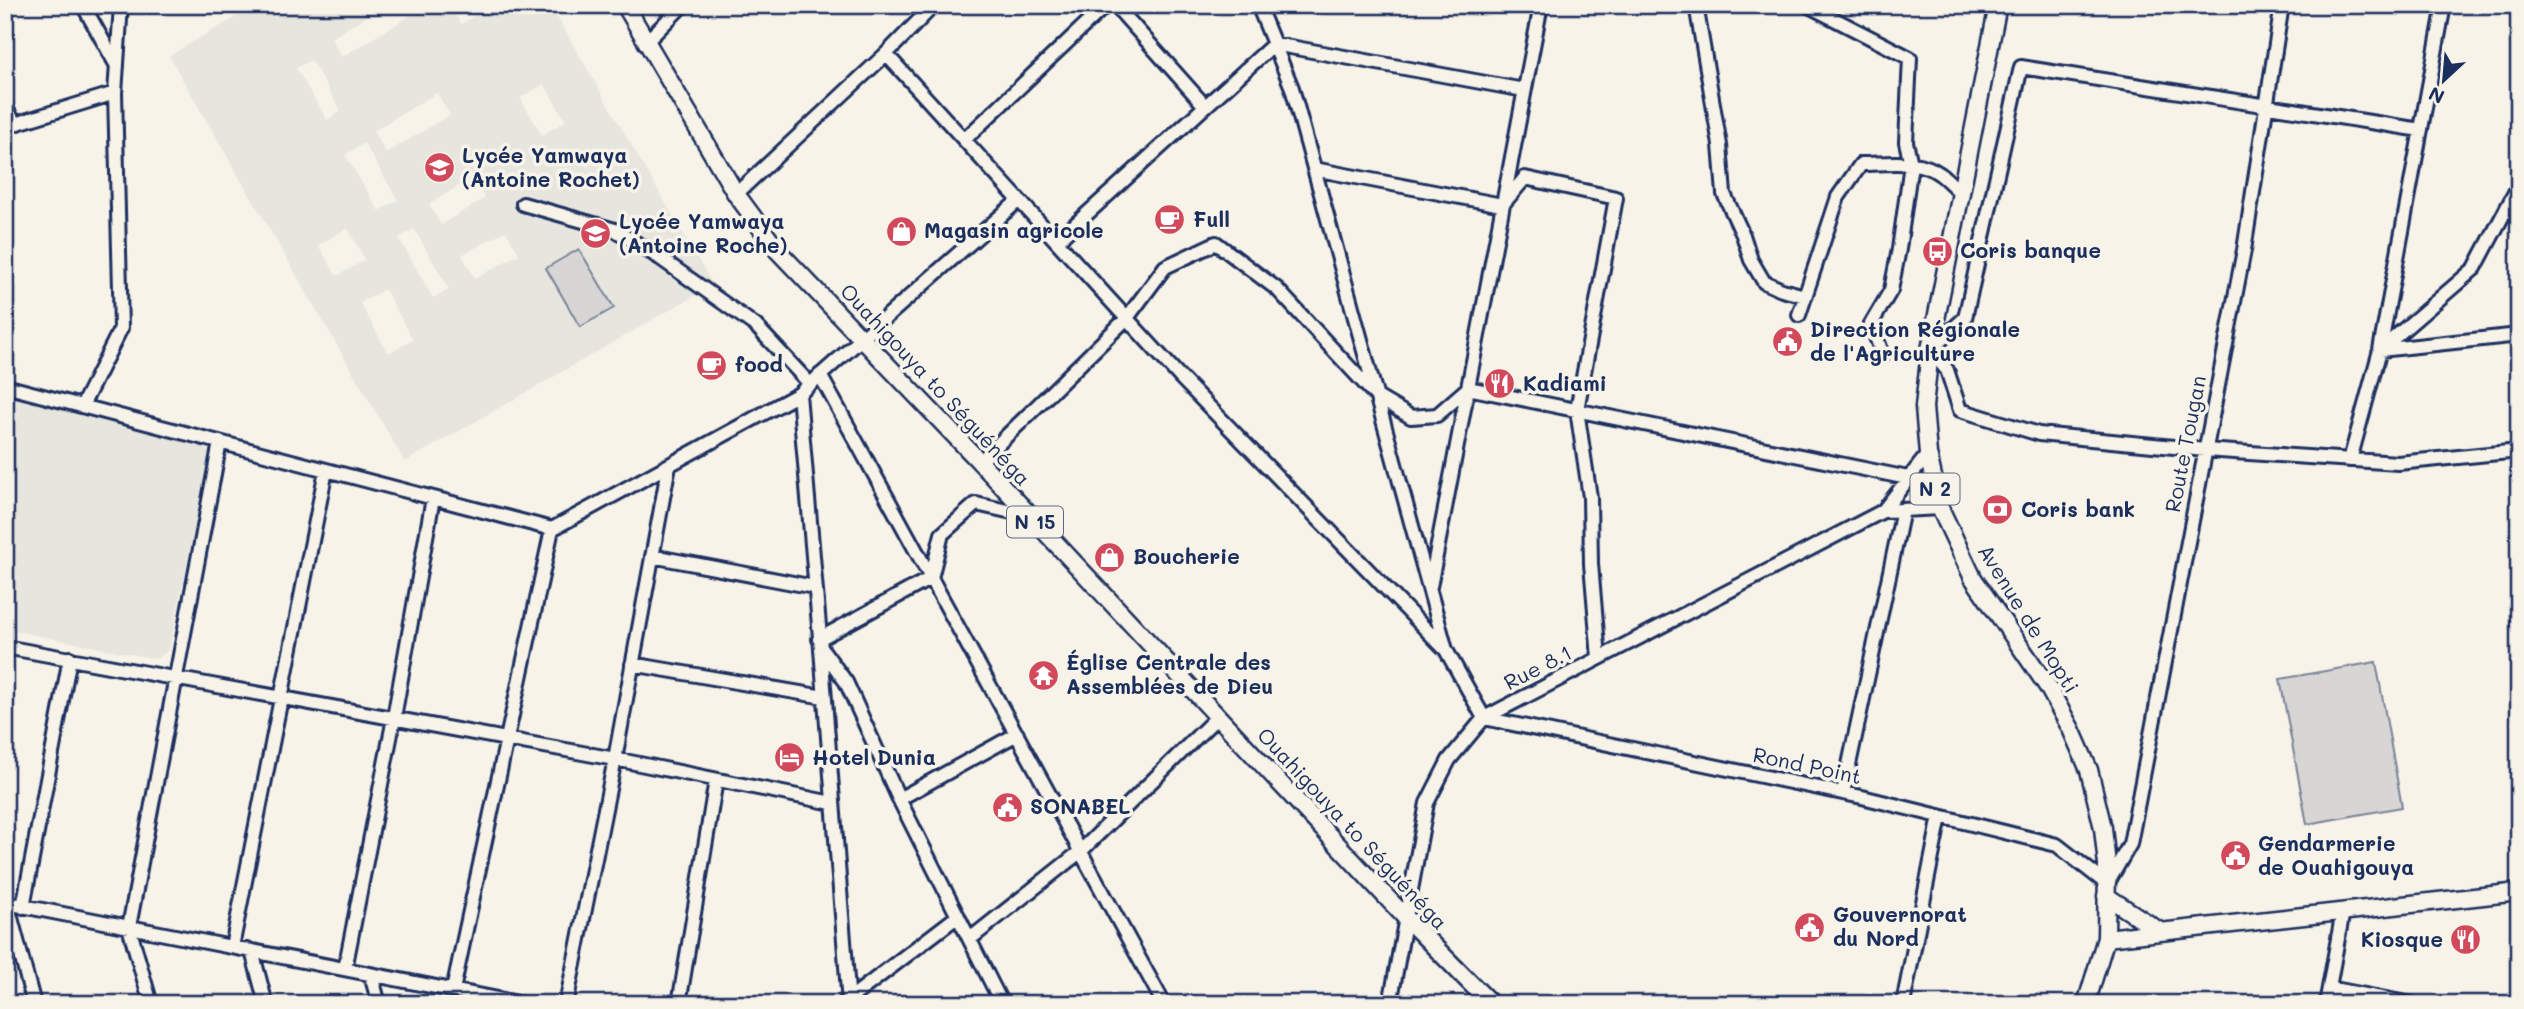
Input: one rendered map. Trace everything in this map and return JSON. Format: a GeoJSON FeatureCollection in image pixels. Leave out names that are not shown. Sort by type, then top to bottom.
{"type":"FeatureCollection","features":[{"type":"Feature","properties":{"kind":"main road","name":"Ouahigouya to Séguénéga"},"geometry":{"type":"LineString","coordinates":[[625,5],[736,194],[778,251],[980,462],[1406,918],[1491,1004]]}},
{"type":"Feature","properties":{"kind":"main road","name":"Avenue de Mopti"},"geometry":{"type":"LineString","coordinates":[[1998,5],[1930,350],[1924,407],[1928,454],[1940,508],[1973,578],[2048,687],[2089,770],[2103,828],[2107,890],[2106,937],[2086,1004]]}},
{"type":"Feature","properties":{"kind":"main road"},"geometry":{"type":"LineString","coordinates":[[2107,890],[2158,930]]}},
{"type":"Feature","properties":{"kind":"main road"},"geometry":{"type":"LineString","coordinates":[[2106,937],[2519,892]]}},
{"type":"Feature","properties":{"kind":"street"},"geometry":{"type":"LineString","coordinates":[[83,5],[117,66]]}},
{"type":"Feature","properties":{"kind":"street"},"geometry":{"type":"LineString","coordinates":[[82,406],[121,328],[115,93],[121,5]]}},
{"type":"Feature","properties":{"kind":"street"},"geometry":{"type":"LineString","coordinates":[[645,43],[683,5]]}},
{"type":"Feature","properties":{"kind":"street"},"geometry":{"type":"LineString","coordinates":[[736,194],[886,54],[934,5]]}},
{"type":"Feature","properties":{"kind":"street"},"geometry":{"type":"LineString","coordinates":[[964,140],[1106,5]]}},
{"type":"Feature","properties":{"kind":"street"},"geometry":{"type":"LineString","coordinates":[[1115,5],[1205,106]]}},
{"type":"Feature","properties":{"kind":"street"},"geometry":{"type":"LineString","coordinates":[[1258,5],[1292,88],[1446,650],[1484,718]]}},
{"type":"Feature","properties":{"kind":"street"},"geometry":{"type":"LineString","coordinates":[[1429,590],[1541,5]]}},
{"type":"Feature","properties":{"kind":"street"},"geometry":{"type":"LineString","coordinates":[[1696,5],[1720,145],[1724,194],[1764,282],[1805,296]]}},
{"type":"Feature","properties":{"kind":"street"},"geometry":{"type":"LineString","coordinates":[[1807,5],[1910,58],[1906,142],[1911,164],[1891,290],[1871,324],[1883,355]]}},
{"type":"Feature","properties":{"kind":"street","name":"Route Tougan"},"geometry":{"type":"LineString","coordinates":[[2107,890],[2130,844],[2244,250],[2281,5]]}},
{"type":"Feature","properties":{"kind":"street"},"geometry":{"type":"LineString","coordinates":[[2350,460],[2381,350],[2444,5]]}},
{"type":"Feature","properties":{"kind":"street"},"geometry":{"type":"LineString","coordinates":[[1057,241],[1274,44]]}},
{"type":"Feature","properties":{"kind":"street"},"geometry":{"type":"LineString","coordinates":[[1274,44],[1524,90]]}},
{"type":"Feature","properties":{"kind":"street"},"geometry":{"type":"LineString","coordinates":[[886,54],[1265,465],[1446,650]]}},
{"type":"Feature","properties":{"kind":"street"},"geometry":{"type":"LineString","coordinates":[[2421,130],[2021,67],[1965,318],[1930,350],[1947,370],[1960,410],[2039,434],[2204,450],[2398,463],[2519,451]]}},
{"type":"Feature","properties":{"kind":"street"},"geometry":{"type":"LineString","coordinates":[[5,106],[10,125],[115,93]]}},
{"type":"Feature","properties":{"kind":"street"},"geometry":{"type":"LineString","coordinates":[[1799,315],[1838,197],[1861,164],[1911,164],[1926,167],[1938,173],[1961,193]]}},
{"type":"Feature","properties":{"kind":"street"},"geometry":{"type":"LineString","coordinates":[[1314,169],[1502,205]]}},
{"type":"Feature","properties":{"kind":"street"},"geometry":{"type":"LineString","coordinates":[[1502,205],[1525,178],[1616,198],[1577,410],[1590,497],[1591,564],[1599,658]]}},
{"type":"Feature","properties":{"kind":"street"},"geometry":{"type":"LineString","coordinates":[[2381,350],[2475,268],[2519,185]]}},
{"type":"Feature","properties":{"kind":"street"},"geometry":{"type":"LineString","coordinates":[[5,386],[552,529],[799,394],[1019,200]]}},
{"type":"Feature","properties":{"kind":"street"},"geometry":{"type":"LineString","coordinates":[[523,204],[615,230],[649,251],[756,326],[810,384]]}},
{"type":"Feature","properties":{"kind":"street"},"geometry":{"type":"LineString","coordinates":[[980,462],[1127,318],[1165,267],[1216,243],[1276,289],[1377,397],[1411,417],[1437,415],[1468,388]]}},
{"type":"Feature","properties":{"kind":"street"},"geometry":{"type":"LineString","coordinates":[[2381,350],[2519,335]]}},
{"type":"Feature","properties":{"kind":"street"},"geometry":{"type":"LineString","coordinates":[[820,375],[1164,1004]]}},
{"type":"Feature","properties":{"kind":"street"},"geometry":{"type":"LineString","coordinates":[[1468,388],[1908,478]]}},
{"type":"Feature","properties":{"kind":"street"},"geometry":{"type":"LineString","coordinates":[[799,394],[847,1003]]}},
{"type":"Feature","properties":{"kind":"street"},"geometry":{"type":"LineString","coordinates":[[151,1004],[130,927],[174,678],[220,442]]}},
{"type":"Feature","properties":{"kind":"street","name":"Rue 8.1"},"geometry":{"type":"LineString","coordinates":[[1390,1004],[1427,803],[1449,760],[1484,718],[1882,511],[1928,454]]}},
{"type":"Feature","properties":{"kind":"street"},"geometry":{"type":"LineString","coordinates":[[566,1004],[615,759],[669,465]]}},
{"type":"Feature","properties":{"kind":"street"},"geometry":{"type":"LineString","coordinates":[[232,947],[326,470]]}},
{"type":"Feature","properties":{"kind":"street"},"geometry":{"type":"LineString","coordinates":[[345,970],[433,498]]}},
{"type":"Feature","properties":{"kind":"street"},"geometry":{"type":"LineString","coordinates":[[820,644],[931,578],[943,534],[976,504],[1030,516]]}},
{"type":"Feature","properties":{"kind":"street","name":"Rue 8.1"},"geometry":{"type":"LineString","coordinates":[[1882,511],[1940,508]]}},
{"type":"Feature","properties":{"kind":"street"},"geometry":{"type":"LineString","coordinates":[[1843,793],[1903,510]]}},
{"type":"Feature","properties":{"kind":"street"},"geometry":{"type":"LineString","coordinates":[[453,990],[552,529]]}},
{"type":"Feature","properties":{"kind":"street"},"geometry":{"type":"LineString","coordinates":[[652,556],[814,587]]}},
{"type":"Feature","properties":{"kind":"street"},"geometry":{"type":"LineString","coordinates":[[820,644],[846,682],[899,799],[1002,1004]]}},
{"type":"Feature","properties":{"kind":"street"},"geometry":{"type":"LineString","coordinates":[[5,647],[615,759],[832,803]]}},
{"type":"Feature","properties":{"kind":"street"},"geometry":{"type":"LineString","coordinates":[[23,907],[70,658]]}},
{"type":"Feature","properties":{"kind":"street"},"geometry":{"type":"LineString","coordinates":[[632,664],[824,697]]}},
{"type":"Feature","properties":{"kind":"street"},"geometry":{"type":"LineString","coordinates":[[970,939],[1081,851],[1217,717]]}},
{"type":"Feature","properties":{"kind":"street","name":"Rond Point"},"geometry":{"type":"LineString","coordinates":[[1484,718],[1843,793],[2057,845],[2107,890]]}},
{"type":"Feature","properties":{"kind":"street"},"geometry":{"type":"LineString","coordinates":[[899,799],[1017,734]]}},
{"type":"Feature","properties":{"kind":"street"},"geometry":{"type":"LineString","coordinates":[[679,1004],[716,780]]}},
{"type":"Feature","properties":{"kind":"street"},"geometry":{"type":"LineString","coordinates":[[1903,1004],[1940,816]]}},
{"type":"Feature","properties":{"kind":"street"},"geometry":{"type":"LineString","coordinates":[[6,901],[23,907],[523,1004]]}},
{"type":"Feature","properties":{"kind":"street"},"geometry":{"type":"LineString","coordinates":[[6,901],[34,1004]]}},
{"type":"Feature","properties":{"kind":"street"},"geometry":{"type":"LineString","coordinates":[[2326,1004],[2343,911]]}},
{"type":"Feature","properties":{"kind":"street"},"geometry":{"type":"LineString","coordinates":[[847,1003],[958,916]]}},
{"type":"Feature","properties":{"kind":"street"},"geometry":{"type":"LineString","coordinates":[[252,951],[266,1004]]}},
{"type":"Feature","properties":{"kind":"street"},"geometry":{"type":"LineString","coordinates":[[371,975],[379,1004]]}},
{"type":"Feature","properties":{"kind":"street"},"geometry":{"type":"LineString","coordinates":[[2329,988],[2412,1004]]}},
{"type":"Feature","properties":{"kind":"shaded area","name":"Lycée Yamwaya (Antoine Roche)"},"geometry":{"type":"Polygon","coordinates":[[[257,5],[385,5],[331,38],[342,57],[428,5],[449,5],[461,24],[493,5],[550,5],[713,285],[405,462],[169,56],[257,5]],[[311,60],[296,68],[327,120],[341,111],[311,60]],[[544,84],[520,98],[542,135],[566,121],[544,84]],[[437,93],[373,131],[386,153],[450,115],[437,93]],[[364,143],[345,155],[379,211],[398,200],[364,143]],[[472,178],[429,204],[441,225],[485,198],[472,178]],[[348,228],[318,245],[337,276],[365,260],[348,228]],[[414,229],[399,238],[433,298],[449,289],[414,229]],[[506,231],[462,255],[475,279],[519,254],[506,231]],[[385,289],[360,303],[388,353],[413,340],[385,289]]]}},
{"type":"Feature","properties":{"kind":"shaded area"},"geometry":{"type":"Polygon","coordinates":[[[579,249],[614,308],[580,327],[546,268],[579,249]]]}},
{"type":"Feature","properties":{"kind":"shaded area"},"geometry":{"type":"Polygon","coordinates":[[[5,390],[202,440],[210,454],[169,650],[156,659],[5,629],[5,390]]]}},
{"type":"Feature","properties":{"kind":"shaded area"},"geometry":{"type":"Polygon","coordinates":[[[2376,662],[2402,807],[2307,824],[2280,679],[2376,662]]]}},
{"type":"Feature","properties":{"kind":"place","name":"Lycée Yamwaya (Antoine Rochet)"},"geometry":{"type":"Point","coordinates":[439,168]}},
{"type":"Feature","properties":{"kind":"place","name":"Full"},"geometry":{"type":"Point","coordinates":[1170,220]}},
{"type":"Feature","properties":{"kind":"place","name":"Magasin agricole"},"geometry":{"type":"Point","coordinates":[901,231]}},
{"type":"Feature","properties":{"kind":"place","name":"Lycée Yamwaya (Antoine Roche)"},"geometry":{"type":"Point","coordinates":[596,234]}},
{"type":"Feature","properties":{"kind":"place","name":"Coris banque"},"geometry":{"type":"Point","coordinates":[1937,251]}},
{"type":"Feature","properties":{"kind":"place","name":"Direction Régionale de l'Agriculture"},"geometry":{"type":"Point","coordinates":[1787,342]}},
{"type":"Feature","properties":{"kind":"place","name":"food"},"geometry":{"type":"Point","coordinates":[712,365]}},
{"type":"Feature","properties":{"kind":"place","name":"Kadiami"},"geometry":{"type":"Point","coordinates":[1500,384]}},
{"type":"Feature","properties":{"kind":"place","name":"Coris bank"},"geometry":{"type":"Point","coordinates":[1998,510]}},
{"type":"Feature","properties":{"kind":"place","name":"Boucherie"},"geometry":{"type":"Point","coordinates":[1110,557]}},
{"type":"Feature","properties":{"kind":"place","name":"Église Centrale des Assemblées de Dieu"},"geometry":{"type":"Point","coordinates":[1043,675]}},
{"type":"Feature","properties":{"kind":"place","name":"Hotel Dunia"},"geometry":{"type":"Point","coordinates":[789,758]}},
{"type":"Feature","properties":{"kind":"place","name":"SONABEL"},"geometry":{"type":"Point","coordinates":[1007,807]}},
{"type":"Feature","properties":{"kind":"place","name":"Gendarmerie de Ouahigouya"},"geometry":{"type":"Point","coordinates":[2235,856]}},
{"type":"Feature","properties":{"kind":"place","name":"Gouvernorat du Nord"},"geometry":{"type":"Point","coordinates":[1810,927]}},
{"type":"Feature","properties":{"kind":"place","name":"Kiosque"},"geometry":{"type":"Point","coordinates":[2466,940]}}]}
